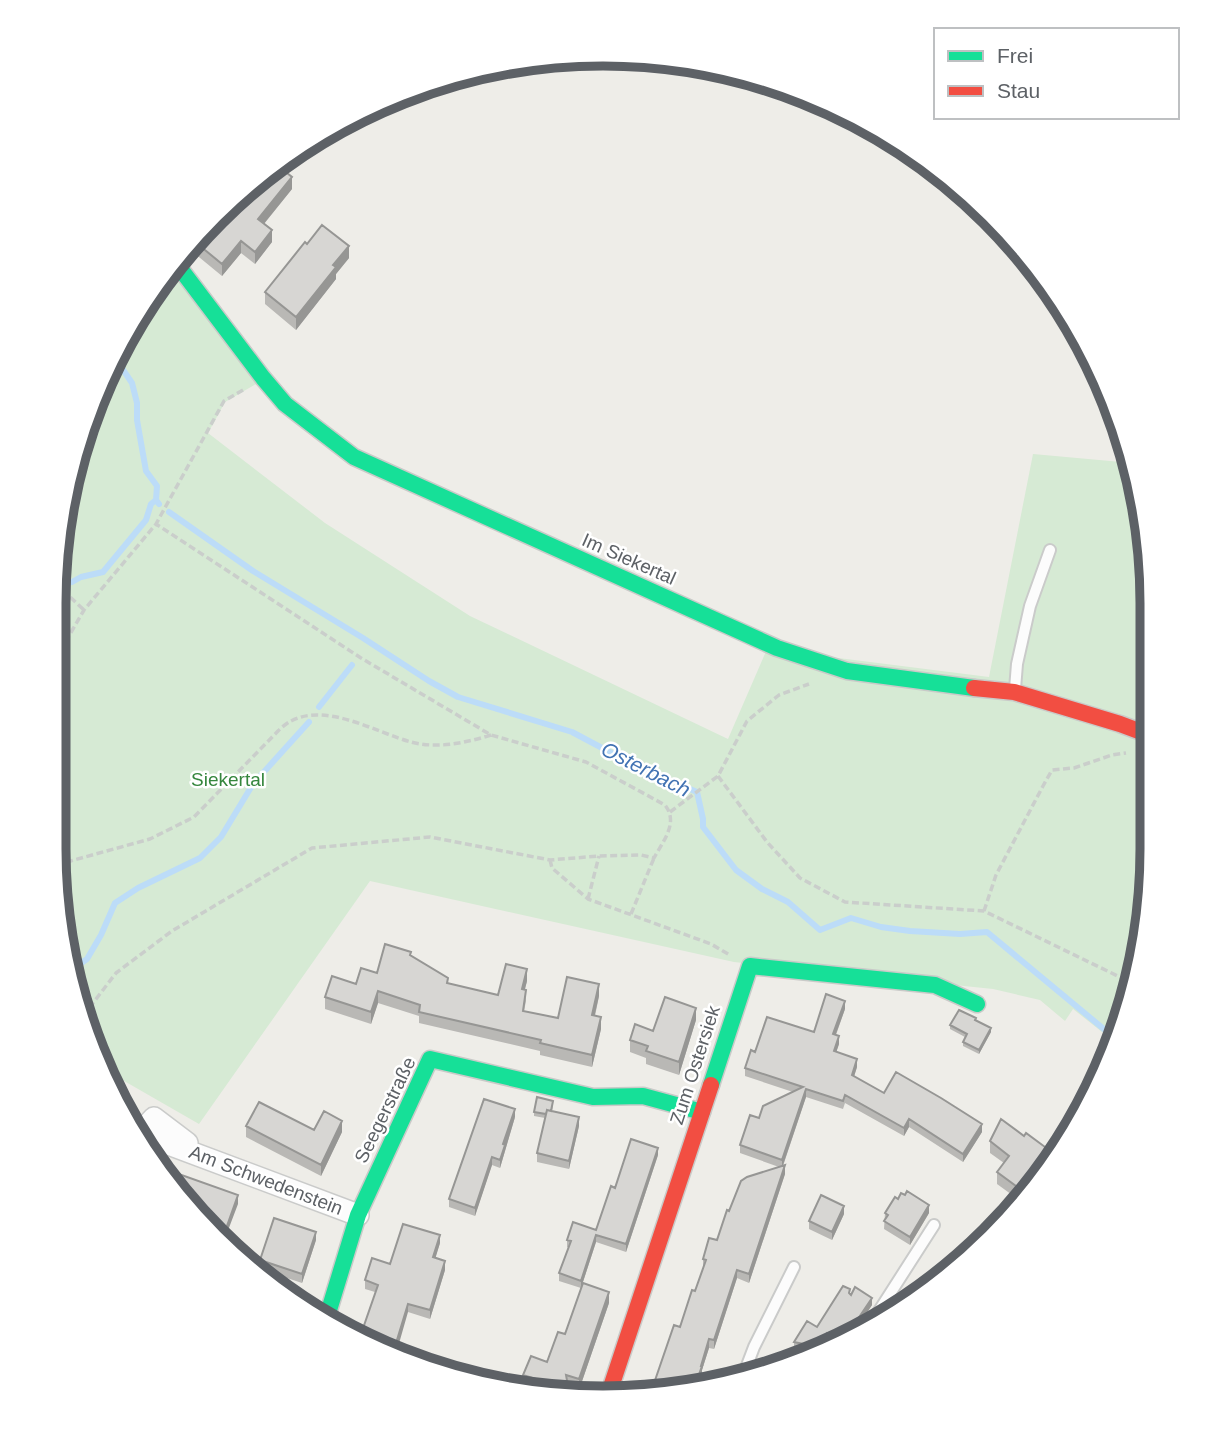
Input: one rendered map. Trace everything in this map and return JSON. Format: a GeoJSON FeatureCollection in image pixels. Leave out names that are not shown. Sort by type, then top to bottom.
{"type":"FeatureCollection","features":[{"type":"Feature","properties":{"kind":"street","name":"Im Siekertal"},"geometry":{"type":"LineString","coordinates":[[182,271],[285,404],[354,457],[778,648],[847,671],[1014,692],[1140,732]]}},
{"type":"Feature","properties":{"kind":"street"},"geometry":{"type":"LineString","coordinates":[[750,966],[935,985],[977,1004]]}},
{"type":"Feature","properties":{"kind":"street","name":"Zum Ostersiek"},"geometry":{"type":"LineString","coordinates":[[611,1386],[750,966]]}},
{"type":"Feature","properties":{"kind":"street","name":"Seegerstraße"},"geometry":{"type":"LineString","coordinates":[[329,1311],[358,1215],[430,1059],[593,1097],[643,1096],[702,1112]]}},
{"type":"Feature","properties":{"kind":"street","name":"Am Schwedenstein"},"geometry":{"type":"LineString","coordinates":[[151,1139],[202,1155],[358,1215]]}},
{"type":"Feature","properties":{"kind":"lane"},"geometry":{"type":"LineString","coordinates":[[1014,692],[1017,664],[1030,606],[1050,550]]}},
{"type":"Feature","properties":{"kind":"lane"},"geometry":{"type":"LineString","coordinates":[[879,1310],[934,1225]]}},
{"type":"Feature","properties":{"kind":"lane"},"geometry":{"type":"LineString","coordinates":[[747,1367],[794,1267]]}},
{"type":"Feature","properties":{"kind":"path"},"geometry":{"type":"LineString","coordinates":[[66,641],[84,610],[156,524],[224,401],[263,378]]}},
{"type":"Feature","properties":{"kind":"path"},"geometry":{"type":"LineString","coordinates":[[156,524],[361,658],[491,735],[586,762],[665,805],[670,812],[670,830],[654,858],[631,915]]}},
{"type":"Feature","properties":{"kind":"path"},"geometry":{"type":"LineString","coordinates":[[67,594],[84,610]]}},
{"type":"Feature","properties":{"kind":"path"},"geometry":{"type":"LineString","coordinates":[[670,812],[718,776],[747,722],[779,695],[813,683]]}},
{"type":"Feature","properties":{"kind":"path"},"geometry":{"type":"LineString","coordinates":[[67,862],[150,839],[194,817],[278,731],[301,717],[347,720],[412,742],[436,745],[467,743],[491,735]]}},
{"type":"Feature","properties":{"kind":"path"},"geometry":{"type":"LineString","coordinates":[[984,911],[996,875],[1052,770],[1074,768],[1112,755],[1126,754]]}},
{"type":"Feature","properties":{"kind":"path"},"geometry":{"type":"LineString","coordinates":[[718,776],[767,842],[800,877],[845,902],[984,911],[1124,979]]}},
{"type":"Feature","properties":{"kind":"path"},"geometry":{"type":"LineString","coordinates":[[90,1006],[116,973],[172,931],[312,848],[430,837],[550,860],[641,855],[654,858]]}},
{"type":"Feature","properties":{"kind":"path"},"geometry":{"type":"LineString","coordinates":[[588,899],[599,856]]}},
{"type":"Feature","properties":{"kind":"path"},"geometry":{"type":"LineString","coordinates":[[550,860],[552,868],[588,899],[711,944],[750,966]]}},
{"type":"Feature","properties":{"kind":"green space","name":"Siekertal"},"geometry":{"type":"Polygon","coordinates":[[[186,266],[270,376],[225,402],[208,433],[325,523],[470,616],[728,739],[767,649],[989,677],[1033,454],[1121,462],[1136,533],[1139,568],[1140,850],[1136,920],[1130,954],[1107,1036],[1073,1009],[1065,1021],[1040,1000],[993,989],[734,962],[370,881],[199,1124],[117,1077],[95,1022],[77,954],[71,920],[66,850],[66,604],[71,533],[77,499],[95,431],[107,398],[138,335],[186,266]]]}},
{"type":"Feature","properties":{"kind":"building"},"geometry":{"type":"Polygon","coordinates":[[[285,171],[292,177],[258,219],[272,230],[255,252],[241,241],[222,264],[202,247],[249,200],[285,171]]]}},
{"type":"Feature","properties":{"kind":"building"},"geometry":{"type":"Polygon","coordinates":[[[322,225],[349,246],[333,265],[336,267],[296,317],[265,292],[322,225]]]}},
{"type":"Feature","properties":{"kind":"building"},"geometry":{"type":"Polygon","coordinates":[[[385,944],[411,952],[410,955],[448,978],[447,983],[498,995],[506,964],[527,969],[522,989],[526,990],[523,1011],[558,1018],[567,977],[599,984],[592,1015],[601,1017],[592,1055],[540,1043],[541,1040],[419,1012],[420,1005],[378,991],[371,1012],[325,997],[332,976],[356,984],[361,968],[377,973],[385,944]]]}},
{"type":"Feature","properties":{"kind":"building"},"geometry":{"type":"Polygon","coordinates":[[[826,994],[845,1001],[833,1034],[839,1036],[834,1051],[857,1059],[852,1075],[884,1093],[896,1072],[982,1124],[963,1154],[909,1119],[904,1128],[845,1095],[843,1101],[806,1089],[782,1160],[740,1145],[750,1115],[759,1118],[763,1106],[803,1087],[745,1068],[751,1050],[755,1052],[767,1017],[814,1032],[826,994]]]}},
{"type":"Feature","properties":{"kind":"building"},"geometry":{"type":"Polygon","coordinates":[[[665,997],[696,1008],[679,1062],[646,1051],[648,1046],[630,1040],[635,1024],[653,1031],[665,997]]]}},
{"type":"Feature","properties":{"kind":"building"},"geometry":{"type":"Polygon","coordinates":[[[959,1010],[991,1028],[979,1050],[963,1042],[967,1034],[950,1025],[959,1010]]]}},
{"type":"Feature","properties":{"kind":"building"},"geometry":{"type":"Polygon","coordinates":[[[537,1097],[553,1101],[551,1111],[547,1110],[546,1114],[534,1112],[537,1097]]]}},
{"type":"Feature","properties":{"kind":"building"},"geometry":{"type":"Polygon","coordinates":[[[484,1099],[515,1109],[500,1160],[492,1157],[475,1208],[449,1199],[484,1099]]]}},
{"type":"Feature","properties":{"kind":"building"},"geometry":{"type":"Polygon","coordinates":[[[259,1102],[314,1130],[324,1111],[342,1121],[321,1165],[246,1126],[259,1102]]]}},
{"type":"Feature","properties":{"kind":"building"},"geometry":{"type":"Polygon","coordinates":[[[547,1110],[579,1117],[569,1161],[537,1153],[547,1110]]]}},
{"type":"Feature","properties":{"kind":"building"},"geometry":{"type":"Polygon","coordinates":[[[1001,1119],[1049,1150],[1020,1189],[997,1172],[1009,1156],[990,1141],[1001,1119]]]}},
{"type":"Feature","properties":{"kind":"building"},"geometry":{"type":"Polygon","coordinates":[[[631,1139],[658,1148],[626,1244],[596,1235],[581,1281],[559,1273],[571,1241],[567,1240],[573,1222],[596,1230],[611,1186],[615,1188],[631,1139]]]}},
{"type":"Feature","properties":{"kind":"building"},"geometry":{"type":"Polygon","coordinates":[[[785,1165],[749,1274],[737,1270],[714,1340],[709,1339],[698,1378],[654,1384],[674,1325],[680,1327],[692,1290],[695,1291],[706,1260],[703,1259],[709,1238],[717,1240],[727,1210],[729,1211],[741,1181],[785,1165]]]}},
{"type":"Feature","properties":{"kind":"building"},"geometry":{"type":"Polygon","coordinates":[[[174,1172],[238,1195],[225,1230],[174,1172]]]}},
{"type":"Feature","properties":{"kind":"building"},"geometry":{"type":"Polygon","coordinates":[[[907,1191],[929,1205],[910,1237],[884,1221],[888,1215],[885,1213],[895,1197],[898,1199],[901,1193],[905,1195],[907,1191]]]}},
{"type":"Feature","properties":{"kind":"building"},"geometry":{"type":"Polygon","coordinates":[[[821,1195],[844,1206],[832,1232],[809,1221],[821,1195]]]}},
{"type":"Feature","properties":{"kind":"building"},"geometry":{"type":"Polygon","coordinates":[[[274,1218],[316,1232],[302,1274],[260,1260],[274,1218]]]}},
{"type":"Feature","properties":{"kind":"building"},"geometry":{"type":"Polygon","coordinates":[[[403,1224],[440,1235],[433,1257],[445,1261],[430,1310],[408,1304],[396,1345],[363,1329],[378,1285],[365,1280],[372,1258],[390,1264],[403,1224]]]}},
{"type":"Feature","properties":{"kind":"building"},"geometry":{"type":"Polygon","coordinates":[[[583,1283],[609,1292],[579,1379],[566,1375],[568,1385],[537,1382],[536,1379],[523,1375],[531,1356],[547,1362],[558,1332],[565,1334],[583,1283]]]}},
{"type":"Feature","properties":{"kind":"building"},"geometry":{"type":"Polygon","coordinates":[[[843,1286],[850,1289],[851,1295],[855,1287],[872,1298],[854,1324],[831,1336],[827,1333],[823,1340],[810,1345],[794,1342],[807,1321],[817,1327],[843,1286]]]}},
{"type":"Feature","properties":{"kind":"waterway","name":"Osterbach"},"geometry":{"type":"LineString","coordinates":[[121,367],[132,383],[146,471],[157,486],[156,500],[159,504]]}},
{"type":"Feature","properties":{"kind":"waterway"},"geometry":{"type":"LineString","coordinates":[[72,582],[103,572],[146,520],[151,504],[156,500]]}},
{"type":"Feature","properties":{"kind":"waterway","name":"Osterbach"},"geometry":{"type":"LineString","coordinates":[[169,512],[253,571],[458,697],[572,732],[636,766],[697,792],[703,827],[736,870],[762,889],[788,902],[820,930],[851,918],[881,927],[910,931],[960,934],[987,932],[1108,1033]]}},
{"type":"Feature","properties":{"kind":"waterway"},"geometry":{"type":"LineString","coordinates":[[319,707],[352,665]]}},
{"type":"Feature","properties":{"kind":"waterway"},"geometry":{"type":"LineString","coordinates":[[79,964],[87,959],[101,935],[115,903],[138,888],[200,858],[221,837],[253,784],[309,722]]}},
{"type":"Feature","properties":{"kind":"traffic: fast"},"geometry":{"type":"LineString","coordinates":[[182,271],[285,404],[354,457],[777,648],[847,671],[974,688]]}},
{"type":"Feature","properties":{"kind":"traffic: fast"},"geometry":{"type":"LineString","coordinates":[[711,1085],[750,966],[935,985],[977,1004]]}},
{"type":"Feature","properties":{"kind":"traffic: fast"},"geometry":{"type":"LineString","coordinates":[[329,1311],[358,1215],[430,1059],[593,1097],[643,1096],[702,1112]]}},
{"type":"Feature","properties":{"kind":"traffic: jam"},"geometry":{"type":"LineString","coordinates":[[974,688],[1014,692],[1140,732]]}},
{"type":"Feature","properties":{"kind":"traffic: jam"},"geometry":{"type":"LineString","coordinates":[[611,1386],[711,1085]]}}]}
